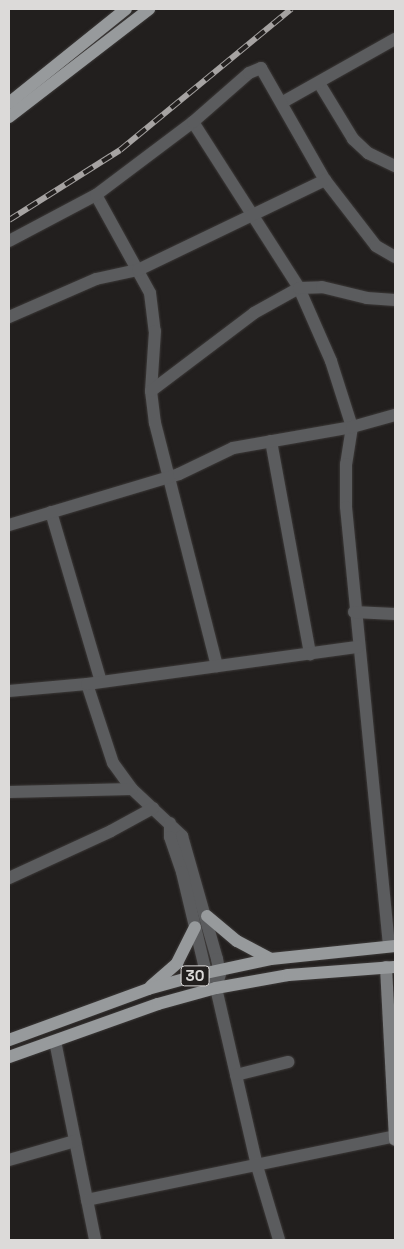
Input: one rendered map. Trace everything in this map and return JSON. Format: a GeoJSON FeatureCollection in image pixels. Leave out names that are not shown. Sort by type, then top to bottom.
{"type":"FeatureCollection","features":[{"type":"Feature","properties":{"kind":"main road"},"geometry":{"type":"LineString","coordinates":[[9,103],[126,9]]}},
{"type":"Feature","properties":{"kind":"main road"},"geometry":{"type":"LineString","coordinates":[[9,117],[149,9]]}},
{"type":"Feature","properties":{"kind":"main road"},"geometry":{"type":"LineString","coordinates":[[207,916],[237,941],[271,959]]}},
{"type":"Feature","properties":{"kind":"main road"},"geometry":{"type":"LineString","coordinates":[[148,989],[177,962],[195,927]]}},
{"type":"Feature","properties":{"kind":"main road","name":"30"},"geometry":{"type":"LineString","coordinates":[[9,1040],[148,989],[206,973],[271,959],[392,946]]}},
{"type":"Feature","properties":{"kind":"main road","name":"30"},"geometry":{"type":"LineString","coordinates":[[9,1057],[158,1004],[216,988],[288,975],[390,967]]}},
{"type":"Feature","properties":{"kind":"street"},"geometry":{"type":"LineString","coordinates":[[283,102],[319,84],[395,40]]}},
{"type":"Feature","properties":{"kind":"street"},"geometry":{"type":"LineString","coordinates":[[9,241],[96,195],[193,122],[258,69],[265,70],[325,180],[376,246],[395,257]]}},
{"type":"Feature","properties":{"kind":"street"},"geometry":{"type":"LineString","coordinates":[[319,84],[353,139],[368,153],[395,166]]}},
{"type":"Feature","properties":{"kind":"street"},"geometry":{"type":"LineString","coordinates":[[193,122],[299,288],[331,361],[352,427],[346,464],[346,507],[354,612],[392,946]]}},
{"type":"Feature","properties":{"kind":"street"},"geometry":{"type":"LineString","coordinates":[[9,317],[96,279],[138,270],[325,180]]}},
{"type":"Feature","properties":{"kind":"street"},"geometry":{"type":"LineString","coordinates":[[96,195],[138,270],[154,309],[151,391],[166,478],[217,666]]}},
{"type":"Feature","properties":{"kind":"street"},"geometry":{"type":"LineString","coordinates":[[151,391],[254,313],[299,288],[322,287],[366,298],[395,300]]}},
{"type":"Feature","properties":{"kind":"street"},"geometry":{"type":"LineString","coordinates":[[9,525],[196,468],[225,451],[352,427],[395,415]]}},
{"type":"Feature","properties":{"kind":"street"},"geometry":{"type":"LineString","coordinates":[[271,441],[310,654]]}},
{"type":"Feature","properties":{"kind":"street"},"geometry":{"type":"LineString","coordinates":[[51,512],[101,682]]}},
{"type":"Feature","properties":{"kind":"street"},"geometry":{"type":"LineString","coordinates":[[354,612],[395,614]]}},
{"type":"Feature","properties":{"kind":"street"},"geometry":{"type":"LineString","coordinates":[[9,691],[87,684],[358,647]]}},
{"type":"Feature","properties":{"kind":"street"},"geometry":{"type":"LineString","coordinates":[[87,684],[108,752],[132,789],[182,836],[207,916],[220,970],[216,988]]}},
{"type":"Feature","properties":{"kind":"street"},"geometry":{"type":"LineString","coordinates":[[9,792],[132,789]]}},
{"type":"Feature","properties":{"kind":"street"},"geometry":{"type":"LineString","coordinates":[[9,878],[153,808]]}},
{"type":"Feature","properties":{"kind":"street"},"geometry":{"type":"LineString","coordinates":[[170,823],[170,837],[206,973],[216,988],[257,1166],[278,1240]]}},
{"type":"Feature","properties":{"kind":"street"},"geometry":{"type":"LineString","coordinates":[[390,967],[395,1140]]}},
{"type":"Feature","properties":{"kind":"street"},"geometry":{"type":"LineString","coordinates":[[55,1041],[95,1240]]}},
{"type":"Feature","properties":{"kind":"street"},"geometry":{"type":"LineString","coordinates":[[236,1074],[288,1062]]}},
{"type":"Feature","properties":{"kind":"street"},"geometry":{"type":"LineString","coordinates":[[87,1200],[395,1136]]}},
{"type":"Feature","properties":{"kind":"street"},"geometry":{"type":"LineString","coordinates":[[9,1160],[75,1140]]}},
{"type":"Feature","properties":{"kind":"railway"},"geometry":{"type":"LineString","coordinates":[[9,220],[120,150],[291,9]]}}]}
